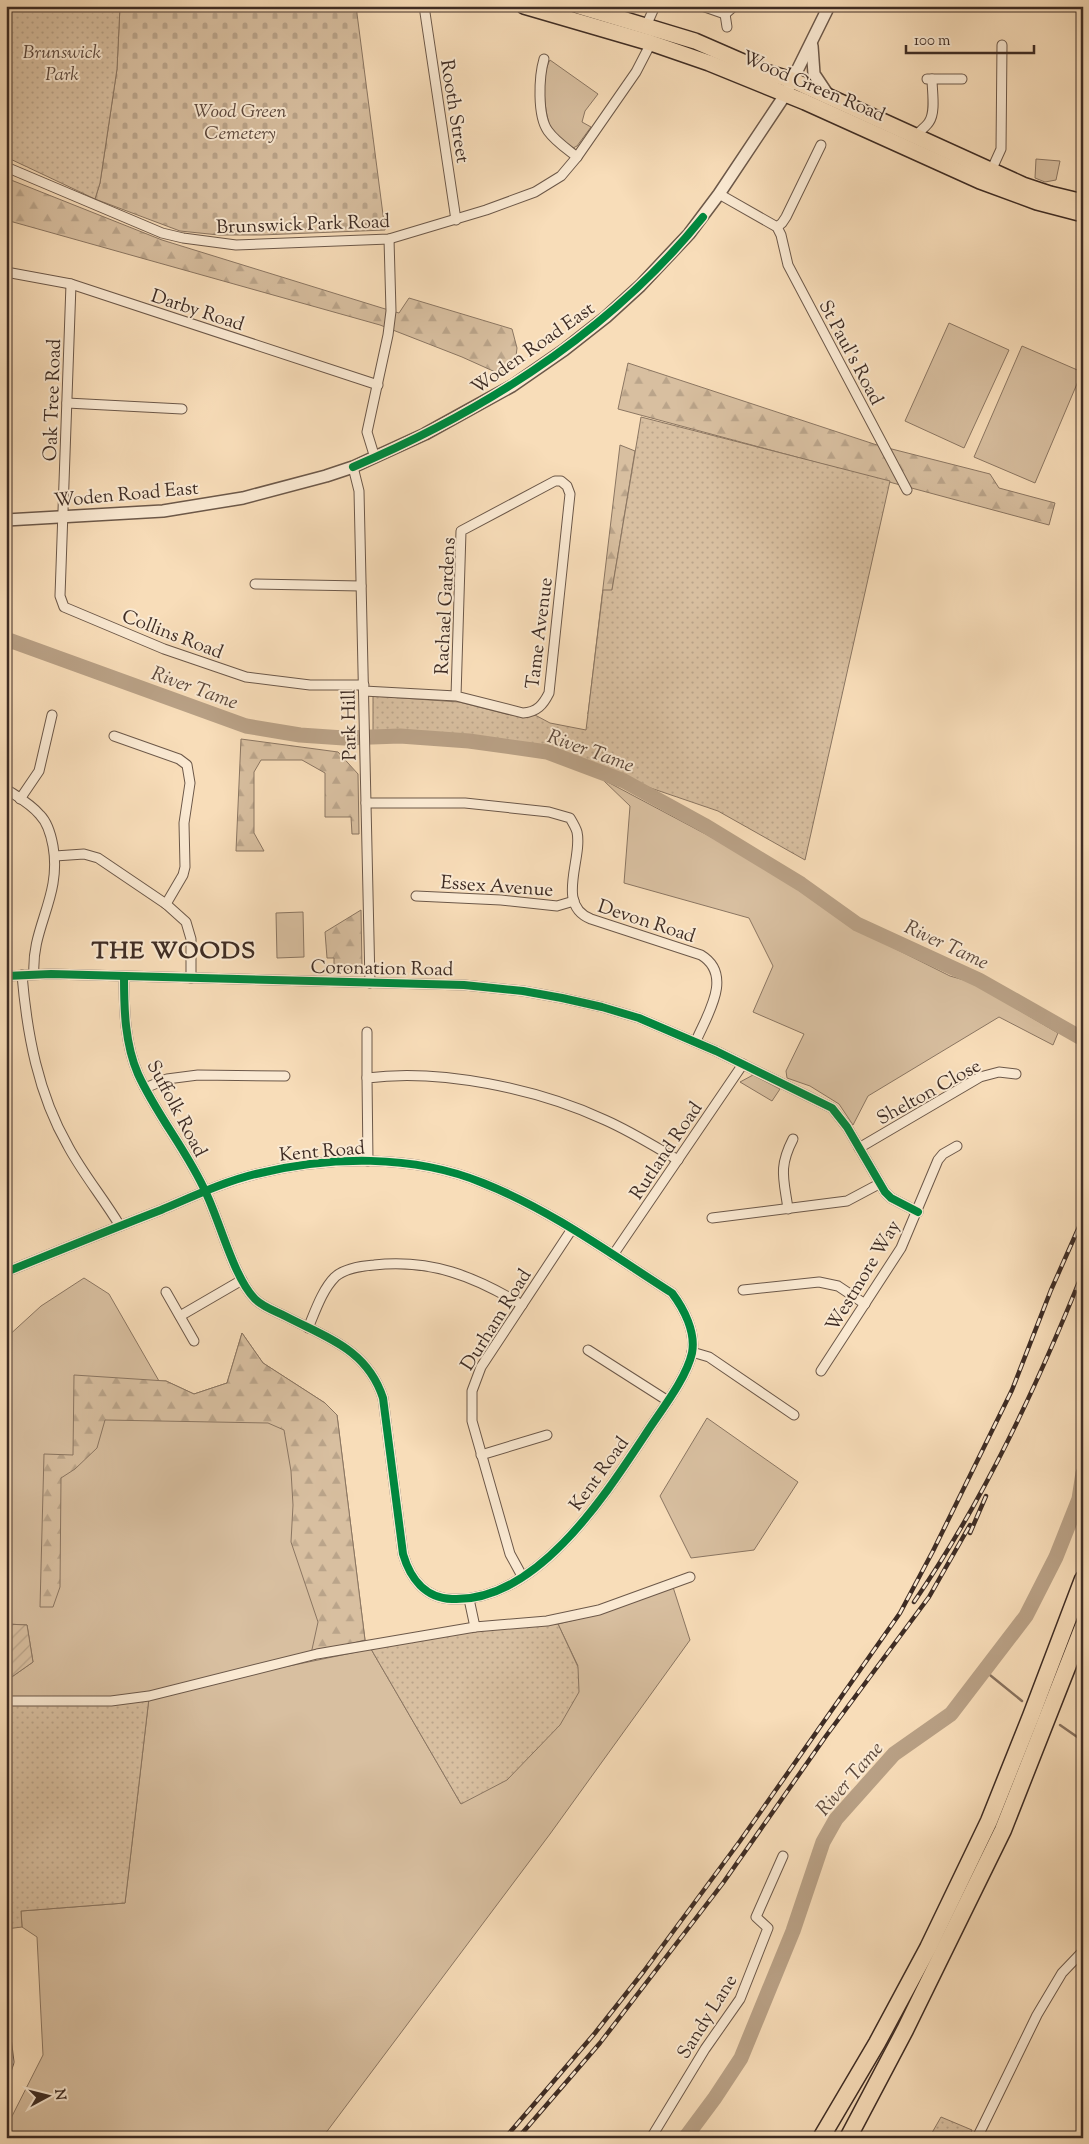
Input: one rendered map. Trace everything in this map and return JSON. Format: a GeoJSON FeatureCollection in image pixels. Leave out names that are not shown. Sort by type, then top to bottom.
{"type":"FeatureCollection","features":[{"type":"Feature","properties":{"kind":"highway","name":"Wood Green Road"},"geometry":{"type":"LineString","coordinates":[[524,6],[651,43],[709,63],[937,160],[980,181],[1037,202],[1083,214]]}},
{"type":"Feature","properties":{"kind":"highway","name":"Wood Green Road"},"geometry":{"type":"LineString","coordinates":[[584,7],[695,41],[766,72],[792,80],[991,171],[1057,196],[1083,202]]}},
{"type":"Feature","properties":{"kind":"highway"},"geometry":{"type":"LineString","coordinates":[[821,2138],[928,1948],[989,1821],[1083,1579]]}},
{"type":"Feature","properties":{"kind":"highway"},"geometry":{"type":"LineString","coordinates":[[848,2138],[893,2056],[1003,1830],[1083,1627]]}},
{"type":"Feature","properties":{"kind":"highway"},"geometry":{"type":"LineString","coordinates":[[842,2138],[893,2056]]}},
{"type":"Feature","properties":{"kind":"street","name":"Rooth Street"},"geometry":{"type":"LineString","coordinates":[[424,6],[456,220]]}},
{"type":"Feature","properties":{"kind":"street"},"geometry":{"type":"LineString","coordinates":[[646,26],[655,6]]}},
{"type":"Feature","properties":{"kind":"street"},"geometry":{"type":"LineString","coordinates":[[702,6],[725,14]]}},
{"type":"Feature","properties":{"kind":"street","name":"Woden Road East"},"geometry":{"type":"LineString","coordinates":[[6,520],[163,512],[243,498],[353,467],[375,458],[490,399],[524,378],[585,334],[640,286],[668,258],[719,194],[785,95],[830,6]]}},
{"type":"Feature","properties":{"kind":"street"},"geometry":{"type":"LineString","coordinates":[[725,14],[733,7]]}},
{"type":"Feature","properties":{"kind":"street"},"geometry":{"type":"LineString","coordinates":[[725,14],[727,26]]}},
{"type":"Feature","properties":{"kind":"street"},"geometry":{"type":"LineString","coordinates":[[812,42],[811,54],[814,74],[830,97]]}},
{"type":"Feature","properties":{"kind":"street","name":"Brunswick Park Road"},"geometry":{"type":"LineString","coordinates":[[6,167],[162,233],[183,238],[236,245],[389,239],[456,220],[542,189],[561,176],[577,157],[640,64],[651,43]]}},
{"type":"Feature","properties":{"kind":"street"},"geometry":{"type":"LineString","coordinates":[[991,171],[1001,149],[999,52]]}},
{"type":"Feature","properties":{"kind":"street"},"geometry":{"type":"LineString","coordinates":[[544,59],[540,78],[543,121],[553,137],[577,157]]}},
{"type":"Feature","properties":{"kind":"street"},"geometry":{"type":"LineString","coordinates":[[916,136],[932,117],[929,79],[962,79]]}},
{"type":"Feature","properties":{"kind":"street"},"geometry":{"type":"LineString","coordinates":[[719,194],[777,227],[786,217],[821,145]]}},
{"type":"Feature","properties":{"kind":"street"},"geometry":{"type":"LineString","coordinates":[[1057,196],[1083,195]]}},
{"type":"Feature","properties":{"kind":"street","name":"St Paul's Road"},"geometry":{"type":"LineString","coordinates":[[777,227],[781,235],[788,265],[907,490]]}},
{"type":"Feature","properties":{"kind":"street"},"geometry":{"type":"LineString","coordinates":[[375,458],[368,432],[388,335],[391,311],[389,239]]}},
{"type":"Feature","properties":{"kind":"street","name":"Darby Road"},"geometry":{"type":"LineString","coordinates":[[6,272],[71,284],[378,385]]}},
{"type":"Feature","properties":{"kind":"street","name":"Oak Tree Road"},"geometry":{"type":"LineString","coordinates":[[64,517],[71,284]]}},
{"type":"Feature","properties":{"kind":"street"},"geometry":{"type":"LineString","coordinates":[[67,403],[182,409]]}},
{"type":"Feature","properties":{"kind":"street","name":"Park Hill"},"geometry":{"type":"LineString","coordinates":[[353,467],[359,491],[370,983]]}},
{"type":"Feature","properties":{"kind":"street","name":"Tame Avenue"},"geometry":{"type":"LineString","coordinates":[[364,688],[456,696],[523,713],[530,713],[540,707],[549,692],[570,494],[567,486],[561,481],[555,481]]}},
{"type":"Feature","properties":{"kind":"street","name":"Rachael Gardens"},"geometry":{"type":"LineString","coordinates":[[456,696],[462,532],[555,481]]}},
{"type":"Feature","properties":{"kind":"street","name":"Collins Road"},"geometry":{"type":"LineString","coordinates":[[64,517],[60,596],[64,607],[164,649],[246,677],[310,685],[364,688]]}},
{"type":"Feature","properties":{"kind":"street"},"geometry":{"type":"LineString","coordinates":[[255,584],[361,586]]}},
{"type":"Feature","properties":{"kind":"street"},"geometry":{"type":"LineString","coordinates":[[20,799],[39,770],[52,715]]}},
{"type":"Feature","properties":{"kind":"street"},"geometry":{"type":"LineString","coordinates":[[114,736],[179,759],[187,765],[190,783],[184,823],[185,866],[183,875],[166,904]]}},
{"type":"Feature","properties":{"kind":"street"},"geometry":{"type":"LineString","coordinates":[[6,789],[44,819],[51,836],[55,856],[52,897],[34,947],[34,974]]}},
{"type":"Feature","properties":{"kind":"street","name":"Devon Road"},"geometry":{"type":"LineString","coordinates":[[366,803],[465,803],[549,812],[570,818],[577,832],[578,843],[572,879],[574,901],[585,917],[693,952],[710,962],[716,972],[717,988],[696,1041]]}},
{"type":"Feature","properties":{"kind":"street"},"geometry":{"type":"LineString","coordinates":[[55,856],[84,854],[98,858],[181,916],[190,931],[191,978]]}},
{"type":"Feature","properties":{"kind":"street","name":"Essex Avenue"},"geometry":{"type":"LineString","coordinates":[[416,896],[501,900],[557,906],[574,901]]}},
{"type":"Feature","properties":{"kind":"street","name":"Coronation Road"},"geometry":{"type":"LineString","coordinates":[[6,976],[34,974],[481,986],[543,994],[625,1013],[696,1041],[832,1108],[842,1118],[879,1184],[891,1198],[918,1212]]}},
{"type":"Feature","properties":{"kind":"street"},"geometry":{"type":"LineString","coordinates":[[22,975],[26,1015],[41,1088],[67,1145],[120,1226]]}},
{"type":"Feature","properties":{"kind":"street","name":"Suffolk Road"},"geometry":{"type":"LineString","coordinates":[[124,977],[124,1004],[128,1040],[138,1073],[206,1191]]}},
{"type":"Feature","properties":{"kind":"street"},"geometry":{"type":"LineString","coordinates":[[367,1032],[368,1161]]}},
{"type":"Feature","properties":{"kind":"street","name":"Rutland Road"},"geometry":{"type":"LineString","coordinates":[[613,1255],[743,1064]]}},
{"type":"Feature","properties":{"kind":"street","name":"Shelton Close"},"geometry":{"type":"LineString","coordinates":[[859,1148],[980,1077],[999,1072],[1016,1074]]}},
{"type":"Feature","properties":{"kind":"street"},"geometry":{"type":"LineString","coordinates":[[145,1088],[167,1079],[198,1075],[285,1076]]}},
{"type":"Feature","properties":{"kind":"street"},"geometry":{"type":"LineString","coordinates":[[367,1078],[397,1076],[440,1078],[486,1084],[531,1094],[603,1119],[678,1160]]}},
{"type":"Feature","properties":{"kind":"street"},"geometry":{"type":"LineString","coordinates":[[788,1209],[782,1168],[785,1155],[793,1139]]}},
{"type":"Feature","properties":{"kind":"street","name":"Westmore Way"},"geometry":{"type":"LineString","coordinates":[[821,1371],[901,1248],[918,1212],[938,1160],[943,1154],[957,1146]]}},
{"type":"Feature","properties":{"kind":"street","name":"Kent Road"},"geometry":{"type":"LineString","coordinates":[[6,1272],[206,1191],[254,1174],[315,1164],[368,1161],[407,1164],[463,1176],[512,1195],[572,1229],[672,1293],[681,1305],[691,1332],[692,1352],[687,1367],[668,1401],[616,1479],[578,1529],[556,1550],[500,1591],[469,1599],[441,1598],[430,1594],[413,1578],[405,1563],[400,1542],[383,1398],[378,1384],[369,1368],[353,1353],[256,1300],[242,1280],[206,1191]]}},
{"type":"Feature","properties":{"kind":"street"},"geometry":{"type":"LineString","coordinates":[[712,1218],[847,1201],[879,1184]]}},
{"type":"Feature","properties":{"kind":"street","name":"Durham Road"},"geometry":{"type":"LineString","coordinates":[[522,1576],[510,1554],[481,1455],[472,1421],[472,1392],[481,1367],[572,1229]]}},
{"type":"Feature","properties":{"kind":"street"},"geometry":{"type":"LineString","coordinates":[[308,1328],[325,1290],[335,1277],[350,1269],[379,1264],[411,1263],[450,1270],[499,1291],[522,1305]]}},
{"type":"Feature","properties":{"kind":"street"},"geometry":{"type":"LineString","coordinates":[[180,1316],[242,1280]]}},
{"type":"Feature","properties":{"kind":"street"},"geometry":{"type":"LineString","coordinates":[[743,1290],[819,1282],[838,1286],[865,1304]]}},
{"type":"Feature","properties":{"kind":"street"},"geometry":{"type":"LineString","coordinates":[[166,1292],[194,1341]]}},
{"type":"Feature","properties":{"kind":"street"},"geometry":{"type":"LineString","coordinates":[[588,1350],[668,1401]]}},
{"type":"Feature","properties":{"kind":"street"},"geometry":{"type":"LineString","coordinates":[[692,1352],[709,1357],[794,1415]]}},
{"type":"Feature","properties":{"kind":"street"},"geometry":{"type":"LineString","coordinates":[[481,1455],[547,1435]]}},
{"type":"Feature","properties":{"kind":"street"},"geometry":{"type":"LineString","coordinates":[[6,1701],[111,1701],[149,1696],[318,1654],[476,1627],[548,1622],[598,1610],[690,1577]]}},
{"type":"Feature","properties":{"kind":"street"},"geometry":{"type":"LineString","coordinates":[[469,1599],[476,1627]]}},
{"type":"Feature","properties":{"kind":"street","name":"Sandy Lane"},"geometry":{"type":"LineString","coordinates":[[651,2138],[705,2049],[740,1999],[768,1928],[756,1917],[783,1856]]}},
{"type":"Feature","properties":{"kind":"street"},"geometry":{"type":"LineString","coordinates":[[978,2138],[1037,2014],[1062,1973],[1083,1951]]}},
{"type":"Feature","properties":{"kind":"street"},"geometry":{"type":"LineString","coordinates":[[6,2038],[9,2062],[6,2071]]}},
{"type":"Feature","properties":{"kind":"green space","name":"Brunswick Park"},"geometry":{"type":"Polygon","coordinates":[[[6,6],[120,6],[117,69],[100,183],[95,199],[6,157],[6,6]]]}},
{"type":"Feature","properties":{"kind":"green space","name":"Wood Green Cemetery"},"geometry":{"type":"Polygon","coordinates":[[[120,6],[356,6],[385,230],[261,235],[219,235],[180,231],[95,199],[100,183],[117,69],[120,6]]]}},
{"type":"Feature","properties":{"kind":"green space"},"geometry":{"type":"Polygon","coordinates":[[[550,60],[598,94],[585,111],[582,122],[591,127],[577,146],[573,148],[554,133],[548,119],[544,83],[550,60]]]}},
{"type":"Feature","properties":{"kind":"green space"},"geometry":{"type":"Polygon","coordinates":[[[1036,159],[1060,161],[1056,180],[1045,182],[1035,178],[1036,159]]]}},
{"type":"Feature","properties":{"kind":"green space"},"geometry":{"type":"Polygon","coordinates":[[[6,178],[162,240],[382,308],[399,313],[409,298],[512,329],[517,348],[515,365],[502,375],[380,325],[6,220],[6,178]]]}},
{"type":"Feature","properties":{"kind":"green space"},"geometry":{"type":"Polygon","coordinates":[[[949,323],[1009,350],[964,448],[905,421],[949,323]]]}},
{"type":"Feature","properties":{"kind":"green space"},"geometry":{"type":"Polygon","coordinates":[[[1022,346],[1082,372],[1035,483],[974,457],[1022,346]]]}},
{"type":"Feature","properties":{"kind":"green space"},"geometry":{"type":"Polygon","coordinates":[[[628,363],[880,446],[990,474],[999,488],[1055,503],[1049,525],[618,409],[628,363]]]}},
{"type":"Feature","properties":{"kind":"green space"},"geometry":{"type":"Polygon","coordinates":[[[641,417],[890,481],[805,860],[718,811],[633,782],[566,755],[494,740],[392,731],[373,732],[373,696],[459,702],[511,715],[535,715],[550,723],[586,730],[603,590],[612,590],[641,417]]]}},
{"type":"Feature","properties":{"kind":"green space"},"geometry":{"type":"Polygon","coordinates":[[[620,445],[635,451],[612,590],[588,714],[620,445]]]}},
{"type":"Feature","properties":{"kind":"green space"},"geometry":{"type":"Polygon","coordinates":[[[241,739],[338,752],[358,774],[359,834],[352,834],[351,817],[325,817],[325,773],[302,760],[261,760],[254,772],[254,833],[264,851],[236,851],[241,739]]]}},
{"type":"Feature","properties":{"kind":"green space"},"geometry":{"type":"Polygon","coordinates":[[[602,779],[745,855],[864,933],[950,976],[971,982],[1058,1033],[1053,1045],[999,1017],[868,1096],[853,1125],[839,1104],[810,1086],[787,1078],[786,1071],[804,1034],[753,1012],[773,966],[749,918],[624,883],[630,806],[602,779]]]}},
{"type":"Feature","properties":{"kind":"green space"},"geometry":{"type":"Polygon","coordinates":[[[361,910],[362,967],[334,970],[334,958],[327,958],[325,932],[361,910]]]}},
{"type":"Feature","properties":{"kind":"green space"},"geometry":{"type":"Polygon","coordinates":[[[303,912],[304,957],[277,958],[276,913],[303,912]]]}},
{"type":"Feature","properties":{"kind":"green space"},"geometry":{"type":"Polygon","coordinates":[[[753,1075],[780,1089],[772,1101],[740,1082],[753,1075]]]}},
{"type":"Feature","properties":{"kind":"green space"},"geometry":{"type":"Polygon","coordinates":[[[84,1278],[109,1294],[159,1381],[166,1381],[194,1394],[227,1383],[242,1333],[263,1363],[325,1403],[337,1415],[365,1640],[147,1694],[109,1699],[6,1699],[6,1681],[33,1662],[27,1625],[6,1624],[6,1338],[41,1306],[84,1278]]]}},
{"type":"Feature","properties":{"kind":"green space"},"geometry":{"type":"Polygon","coordinates":[[[242,1333],[263,1363],[325,1403],[337,1415],[365,1640],[311,1654],[318,1622],[291,1542],[293,1505],[291,1471],[284,1430],[268,1423],[105,1420],[97,1448],[75,1469],[61,1478],[60,1587],[53,1607],[40,1607],[44,1454],[73,1455],[74,1375],[166,1381],[194,1394],[227,1383],[242,1333]]]}},
{"type":"Feature","properties":{"kind":"green space"},"geometry":{"type":"Polygon","coordinates":[[[707,1418],[798,1482],[754,1550],[691,1558],[660,1496],[707,1418]]]}},
{"type":"Feature","properties":{"kind":"green space"},"geometry":{"type":"Polygon","coordinates":[[[673,1587],[690,1640],[550,1834],[322,2138],[6,2138],[6,2128],[43,2055],[37,1937],[22,1927],[21,1911],[125,1903],[149,1698],[231,1678],[371,1649],[461,1804],[578,1666],[558,1624],[603,1613],[673,1587]]]}},
{"type":"Feature","properties":{"kind":"green space"},"geometry":{"type":"Polygon","coordinates":[[[6,1624],[27,1625],[33,1662],[6,1681],[6,1624]]]}},
{"type":"Feature","properties":{"kind":"green space"},"geometry":{"type":"Polygon","coordinates":[[[558,1624],[578,1667],[579,1692],[560,1725],[507,1780],[461,1804],[371,1649],[476,1631],[558,1624]]]}},
{"type":"Feature","properties":{"kind":"green space"},"geometry":{"type":"Polygon","coordinates":[[[149,1698],[125,1903],[21,1911],[22,1927],[6,1929],[6,1704],[149,1698]]]}},
{"type":"Feature","properties":{"kind":"green space"},"geometry":{"type":"Polygon","coordinates":[[[941,2117],[972,2130],[969,2138],[929,2138],[941,2117]]]}},
{"type":"Feature","properties":{"kind":"waterway","name":"River Tame"},"geometry":{"type":"LineString","coordinates":[[6,639],[246,726],[300,735],[344,738],[400,736],[469,741],[547,752],[624,781],[704,825],[801,884],[857,924],[979,980],[1083,1039]]}},
{"type":"Feature","properties":{"kind":"waterway","name":"River Tame"},"geometry":{"type":"LineString","coordinates":[[685,2138],[741,2058],[793,1931],[823,1842],[836,1819],[894,1754],[951,1714],[1026,1616],[1056,1557],[1079,1499],[1083,1473]]}},
{"type":"Feature","properties":{"kind":"waterway"},"geometry":{"type":"LineString","coordinates":[[985,1671],[1022,1701]]}},
{"type":"Feature","properties":{"kind":"waterway"},"geometry":{"type":"LineString","coordinates":[[1060,1725],[1083,1741]]}},
{"type":"Feature","properties":{"kind":"railway"},"geometry":{"type":"LineString","coordinates":[[505,2138],[595,2033],[644,1971],[740,1841],[900,1613],[933,1551],[1012,1390],[1051,1290],[1083,1218]]}},
{"type":"Feature","properties":{"kind":"railway"},"geometry":{"type":"LineString","coordinates":[[914,1602],[963,1523],[1008,1442],[1083,1272]]}},
{"type":"Feature","properties":{"kind":"railway"},"geometry":{"type":"LineString","coordinates":[[970,1533],[986,1496]]}},
{"type":"Feature","properties":{"kind":"railway"},"geometry":{"type":"LineString","coordinates":[[518,2138],[600,2043],[723,1883],[826,1736],[929,1597],[970,1525]]}},
{"type":"Feature","properties":{"kind":"cycle path"},"geometry":{"type":"LineString","coordinates":[[353,467],[403,445],[451,420],[498,393],[544,363],[587,331],[628,296],[667,258],[703,217]]}},
{"type":"Feature","properties":{"kind":"cycle path"},"geometry":{"type":"LineString","coordinates":[[6,976],[51,974],[464,985],[523,991],[602,1007],[639,1018],[716,1051],[832,1108],[847,1127],[885,1192],[891,1198],[918,1212]]}},
{"type":"Feature","properties":{"kind":"cycle path"},"geometry":{"type":"LineString","coordinates":[[6,1272],[161,1210],[196,1195],[208,1190],[244,1177],[284,1168],[341,1161],[400,1163],[456,1174],[508,1194],[557,1219],[672,1293],[685,1313],[691,1329],[693,1345],[689,1363],[673,1394],[611,1485],[566,1540],[540,1564],[513,1583],[483,1596],[452,1599],[442,1598],[426,1591],[414,1579],[403,1554],[383,1398],[376,1381],[356,1356],[344,1347],[316,1331],[265,1307],[247,1290],[240,1278],[211,1205],[206,1193],[199,1178],[154,1105],[138,1074],[128,1039],[124,977]]}},
{"type":"Feature","properties":{"kind":"district","name":"THE WOODS"},"geometry":{"type":"Point","coordinates":[174,950]}}]}
